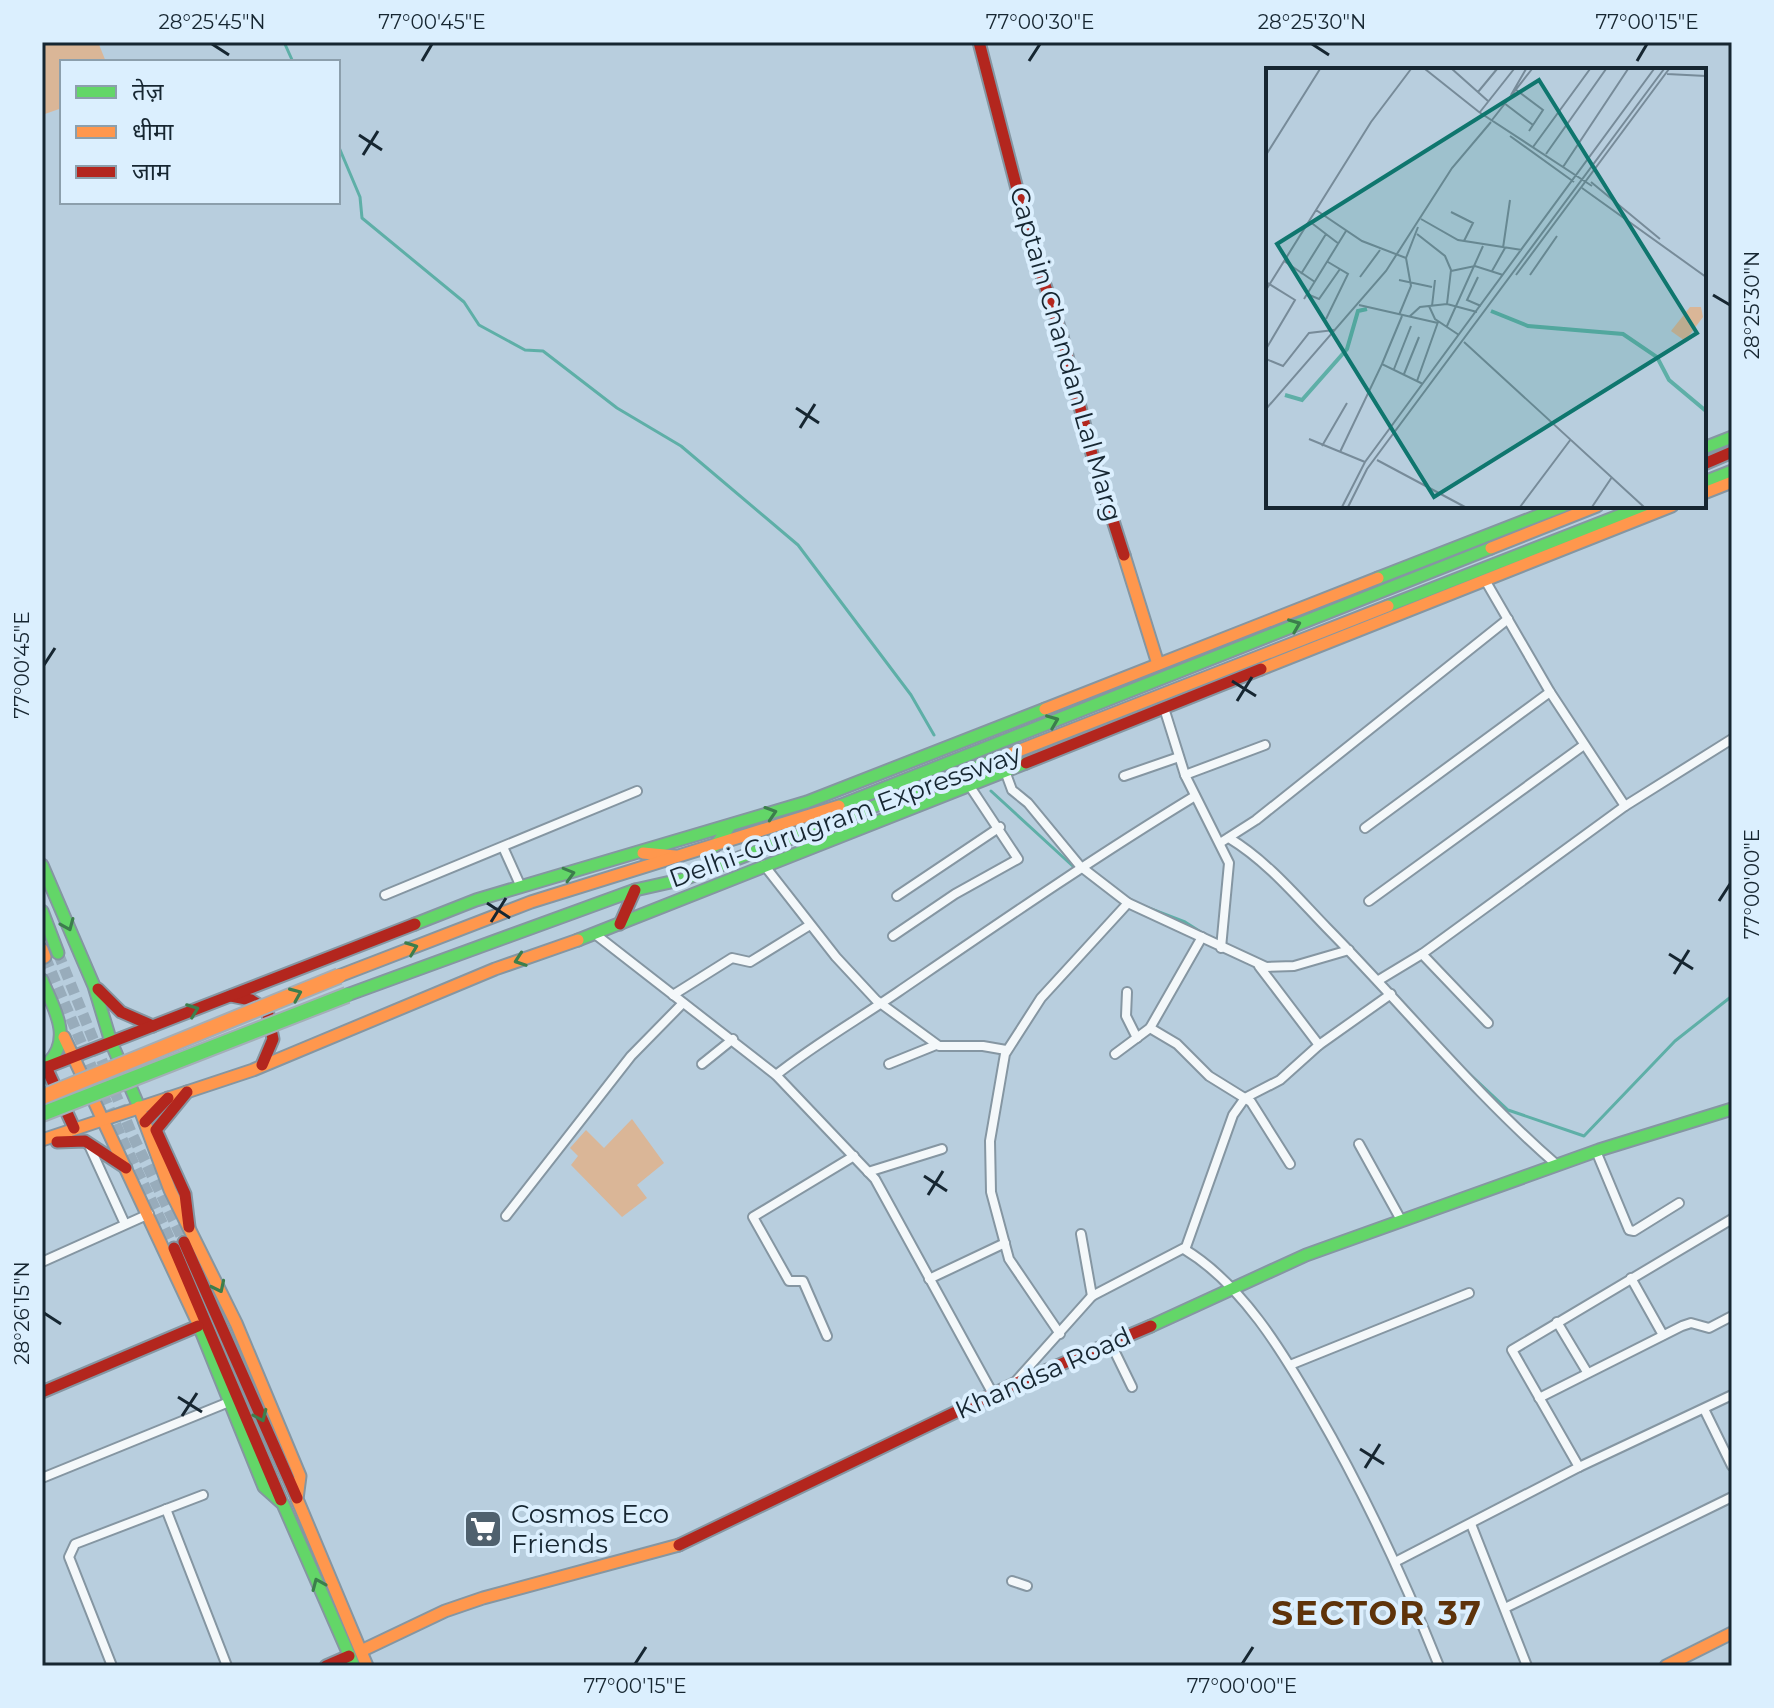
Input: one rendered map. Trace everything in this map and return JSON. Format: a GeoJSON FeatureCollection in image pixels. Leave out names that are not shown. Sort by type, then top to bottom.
{"type":"FeatureCollection","features":[{"type":"Feature","properties":{"kind":"main road","name":"Captain Chandan Lal Marg"},"geometry":{"type":"LineString","coordinates":[[979,42],[1093,458],[1158,664]]}},
{"type":"Feature","properties":{"kind":"main road"},"geometry":{"type":"LineString","coordinates":[[1706,447],[1732,437]]}},
{"type":"Feature","properties":{"kind":"main road"},"geometry":{"type":"LineString","coordinates":[[1706,463],[1732,452]]}},
{"type":"Feature","properties":{"kind":"main road"},"geometry":{"type":"LineString","coordinates":[[1706,481],[1732,471]]}},
{"type":"Feature","properties":{"kind":"main road"},"geometry":{"type":"LineString","coordinates":[[1706,492],[1732,482]]}},
{"type":"Feature","properties":{"kind":"main road"},"geometry":{"type":"LineString","coordinates":[[43,1068],[476,900],[807,802],[1558,508]]}},
{"type":"Feature","properties":{"kind":"main road","name":"Delhi-Gurugram Expressway"},"geometry":{"type":"LineString","coordinates":[[42,1097],[531,902],[814,816],[1592,508]]}},
{"type":"Feature","properties":{"kind":"main road","name":"Delhi-Gurugram Expressway"},"geometry":{"type":"LineString","coordinates":[[42,1114],[347,995],[635,890],[684,879],[1024,756],[1639,508]]}},
{"type":"Feature","properties":{"kind":"main road"},"geometry":{"type":"LineString","coordinates":[[42,1140],[260,1067],[495,969],[595,934],[1005,771],[1024,756],[1164,708],[1667,508]]}},
{"type":"Feature","properties":{"kind":"main road"},"geometry":{"type":"LineString","coordinates":[[714,846],[729,827]]}},
{"type":"Feature","properties":{"kind":"main road"},"geometry":{"type":"LineString","coordinates":[[643,853],[679,857]]}},
{"type":"Feature","properties":{"kind":"main road"},"geometry":{"type":"LineString","coordinates":[[42,865],[94,986],[111,1042],[189,1227],[236,1323],[300,1476],[290,1502]]}},
{"type":"Feature","properties":{"kind":"main road"},"geometry":{"type":"LineString","coordinates":[[620,924],[635,890]]}},
{"type":"Feature","properties":{"kind":"main road"},"geometry":{"type":"LineString","coordinates":[[42,911],[48,953]]}},
{"type":"Feature","properties":{"kind":"main road"},"geometry":{"type":"LineString","coordinates":[[42,980],[71,1057],[149,1214],[264,1487],[290,1502]]}},
{"type":"Feature","properties":{"kind":"main road"},"geometry":{"type":"LineString","coordinates":[[94,986],[121,1012],[153,1026]]}},
{"type":"Feature","properties":{"kind":"main road"},"geometry":{"type":"LineString","coordinates":[[231,996],[251,1000],[267,1010],[274,1048],[260,1067]]}},
{"type":"Feature","properties":{"kind":"main road"},"geometry":{"type":"LineString","coordinates":[[43,1068],[60,1054],[64,1037]]}},
{"type":"Feature","properties":{"kind":"main road"},"geometry":{"type":"LineString","coordinates":[[43,1068],[74,1128]]}},
{"type":"Feature","properties":{"kind":"main road"},"geometry":{"type":"LineString","coordinates":[[189,1227],[192,1214],[156,1130],[190,1089]]}},
{"type":"Feature","properties":{"kind":"main road"},"geometry":{"type":"LineString","coordinates":[[145,1122],[168,1098]]}},
{"type":"Feature","properties":{"kind":"main road","name":"Khandsa Road"},"geometry":{"type":"LineString","coordinates":[[326,1666],[355,1658],[445,1611],[483,1598],[688,1543],[1012,1385],[1111,1344],[1315,1251],[1596,1151],[1732,1109]]}},
{"type":"Feature","properties":{"kind":"main road"},"geometry":{"type":"LineString","coordinates":[[42,1147],[71,1138],[88,1142],[127,1168]]}},
{"type":"Feature","properties":{"kind":"main road"},"geometry":{"type":"LineString","coordinates":[[179,1245],[355,1658],[367,1666]]}},
{"type":"Feature","properties":{"kind":"main road"},"geometry":{"type":"LineString","coordinates":[[42,1392],[198,1326]]}},
{"type":"Feature","properties":{"kind":"main road"},"geometry":{"type":"LineString","coordinates":[[1666,1666],[1732,1633]]}},
{"type":"Feature","properties":{"kind":"street"},"geometry":{"type":"LineString","coordinates":[[1485,580],[1550,692],[1625,806]]}},
{"type":"Feature","properties":{"kind":"street"},"geometry":{"type":"LineString","coordinates":[[1225,840],[1256,820],[1508,619]]}},
{"type":"Feature","properties":{"kind":"street"},"geometry":{"type":"LineString","coordinates":[[1365,828],[1550,692]]}},
{"type":"Feature","properties":{"kind":"street"},"geometry":{"type":"LineString","coordinates":[[1164,708],[1185,775],[1195,796],[1225,840],[1230,866],[1221,948]]}},
{"type":"Feature","properties":{"kind":"street"},"geometry":{"type":"LineString","coordinates":[[1379,980],[1422,954],[1625,806],[1732,739]]}},
{"type":"Feature","properties":{"kind":"street"},"geometry":{"type":"LineString","coordinates":[[1185,775],[1265,745]]}},
{"type":"Feature","properties":{"kind":"street"},"geometry":{"type":"LineString","coordinates":[[1369,901],[1584,745]]}},
{"type":"Feature","properties":{"kind":"street"},"geometry":{"type":"LineString","coordinates":[[1124,776],[1179,757]]}},
{"type":"Feature","properties":{"kind":"street"},"geometry":{"type":"LineString","coordinates":[[1005,771],[1012,790],[1027,801],[1080,866],[1128,903],[1259,965],[1294,966],[1349,950]]}},
{"type":"Feature","properties":{"kind":"street"},"geometry":{"type":"LineString","coordinates":[[893,936],[955,894],[1016,861],[1018,854],[969,785]]}},
{"type":"Feature","properties":{"kind":"street"},"geometry":{"type":"LineString","coordinates":[[385,895],[637,791]]}},
{"type":"Feature","properties":{"kind":"street"},"geometry":{"type":"LineString","coordinates":[[776,1075],[816,1043],[882,1004],[1080,866],[1195,796]]}},
{"type":"Feature","properties":{"kind":"street"},"geometry":{"type":"LineString","coordinates":[[897,896],[1000,827]]}},
{"type":"Feature","properties":{"kind":"street"},"geometry":{"type":"LineString","coordinates":[[1225,840],[1257,856],[1379,980],[1514,1126],[1557,1165]]}},
{"type":"Feature","properties":{"kind":"street"},"geometry":{"type":"LineString","coordinates":[[503,847],[521,887]]}},
{"type":"Feature","properties":{"kind":"street"},"geometry":{"type":"LineString","coordinates":[[764,865],[863,989],[936,1045]]}},
{"type":"Feature","properties":{"kind":"street"},"geometry":{"type":"LineString","coordinates":[[1060,1334],[1009,1259],[991,1192],[990,1159],[1006,1050],[1041,998],[1128,903]]}},
{"type":"Feature","properties":{"kind":"street"},"geometry":{"type":"LineString","coordinates":[[673,995],[732,958],[750,962],[810,925]]}},
{"type":"Feature","properties":{"kind":"street"},"geometry":{"type":"LineString","coordinates":[[595,934],[776,1075],[868,1172],[890,1202],[993,1394]]}},
{"type":"Feature","properties":{"kind":"street"},"geometry":{"type":"LineString","coordinates":[[1115,1054],[1150,1028],[1202,937]]}},
{"type":"Feature","properties":{"kind":"street"},"geometry":{"type":"LineString","coordinates":[[1422,954],[1488,1023]]}},
{"type":"Feature","properties":{"kind":"street"},"geometry":{"type":"LineString","coordinates":[[1259,965],[1319,1045]]}},
{"type":"Feature","properties":{"kind":"street"},"geometry":{"type":"LineString","coordinates":[[1127,992],[1126,1016],[1137,1038]]}},
{"type":"Feature","properties":{"kind":"street"},"geometry":{"type":"LineString","coordinates":[[1012,1385],[1092,1296],[1113,1282],[1184,1249],[1233,1115],[1245,1098],[1280,1080],[1319,1045],[1391,994]]}},
{"type":"Feature","properties":{"kind":"street"},"geometry":{"type":"LineString","coordinates":[[506,1216],[631,1056],[683,1003]]}},
{"type":"Feature","properties":{"kind":"street"},"geometry":{"type":"LineString","coordinates":[[1150,1028],[1177,1044],[1209,1076],[1256,1108],[1290,1164]]}},
{"type":"Feature","properties":{"kind":"street"},"geometry":{"type":"LineString","coordinates":[[702,1064],[733,1039]]}},
{"type":"Feature","properties":{"kind":"street"},"geometry":{"type":"LineString","coordinates":[[889,1064],[936,1045],[1006,1050]]}},
{"type":"Feature","properties":{"kind":"street"},"geometry":{"type":"LineString","coordinates":[[88,1142],[125,1224]]}},
{"type":"Feature","properties":{"kind":"street"},"geometry":{"type":"LineString","coordinates":[[1359,1144],[1401,1220]]}},
{"type":"Feature","properties":{"kind":"street"},"geometry":{"type":"LineString","coordinates":[[868,1172],[942,1149]]}},
{"type":"Feature","properties":{"kind":"street"},"geometry":{"type":"LineString","coordinates":[[1596,1151],[1629,1230],[1634,1231],[1679,1203]]}},
{"type":"Feature","properties":{"kind":"street"},"geometry":{"type":"LineString","coordinates":[[827,1336],[803,1281],[789,1281],[753,1217],[854,1156]]}},
{"type":"Feature","properties":{"kind":"street"},"geometry":{"type":"LineString","coordinates":[[42,1262],[149,1214]]}},
{"type":"Feature","properties":{"kind":"street"},"geometry":{"type":"LineString","coordinates":[[1579,1467],[1511,1352],[1518,1344],[1732,1219]]}},
{"type":"Feature","properties":{"kind":"street"},"geometry":{"type":"LineString","coordinates":[[1081,1234],[1092,1296]]}},
{"type":"Feature","properties":{"kind":"street"},"geometry":{"type":"LineString","coordinates":[[929,1279],[1005,1243]]}},
{"type":"Feature","properties":{"kind":"street"},"geometry":{"type":"LineString","coordinates":[[1184,1249],[1230,1289],[1259,1321],[1290,1365],[1347,1462],[1397,1561],[1439,1666]]}},
{"type":"Feature","properties":{"kind":"street"},"geometry":{"type":"LineString","coordinates":[[1631,1278],[1663,1335]]}},
{"type":"Feature","properties":{"kind":"street"},"geometry":{"type":"LineString","coordinates":[[1290,1365],[1469,1293]]}},
{"type":"Feature","properties":{"kind":"street"},"geometry":{"type":"LineString","coordinates":[[1539,1398],[1688,1323],[1709,1328],[1732,1316]]}},
{"type":"Feature","properties":{"kind":"street"},"geometry":{"type":"LineString","coordinates":[[1557,1322],[1587,1372]]}},
{"type":"Feature","properties":{"kind":"street"},"geometry":{"type":"LineString","coordinates":[[1111,1344],[1132,1387]]}},
{"type":"Feature","properties":{"kind":"street"},"geometry":{"type":"LineString","coordinates":[[1397,1561],[1579,1467],[1732,1395]]}},
{"type":"Feature","properties":{"kind":"street"},"geometry":{"type":"LineString","coordinates":[[42,1478],[229,1402]]}},
{"type":"Feature","properties":{"kind":"street"},"geometry":{"type":"LineString","coordinates":[[1704,1409],[1732,1466]]}},
{"type":"Feature","properties":{"kind":"street"},"geometry":{"type":"LineString","coordinates":[[112,1666],[69,1557],[70,1549],[75,1544],[203,1495]]}},
{"type":"Feature","properties":{"kind":"street"},"geometry":{"type":"LineString","coordinates":[[1505,1608],[1732,1497]]}},
{"type":"Feature","properties":{"kind":"street"},"geometry":{"type":"LineString","coordinates":[[166,1509],[227,1666]]}},
{"type":"Feature","properties":{"kind":"street"},"geometry":{"type":"LineString","coordinates":[[1471,1524],[1527,1666]]}},
{"type":"Feature","properties":{"kind":"street"},"geometry":{"type":"LineString","coordinates":[[1012,1581],[1027,1586]]}},
{"type":"Feature","properties":{"kind":"shaded area"},"geometry":{"type":"Polygon","coordinates":[[[42,42],[98,42],[105,60],[60,60],[60,109],[42,115],[42,42]]]}},
{"type":"Feature","properties":{"kind":"shaded area"},"geometry":{"type":"Polygon","coordinates":[[[632,1119],[664,1163],[637,1185],[647,1198],[622,1217],[571,1165],[578,1156],[570,1148],[586,1130],[604,1148],[632,1119]]]}},
{"type":"Feature","properties":{"kind":"waterway"},"geometry":{"type":"LineString","coordinates":[[284,42],[292,60]]}},
{"type":"Feature","properties":{"kind":"waterway"},"geometry":{"type":"LineString","coordinates":[[340,150],[360,197],[362,218],[464,302],[479,325],[525,350],[543,351],[617,408],[681,446],[798,545],[911,695],[934,735]]}},
{"type":"Feature","properties":{"kind":"waterway"},"geometry":{"type":"LineString","coordinates":[[991,791],[1076,869]]}},
{"type":"Feature","properties":{"kind":"waterway"},"geometry":{"type":"LineString","coordinates":[[1146,907],[1185,922],[1204,934]]}},
{"type":"Feature","properties":{"kind":"waterway"},"geometry":{"type":"LineString","coordinates":[[1353,949],[1377,975]]}},
{"type":"Feature","properties":{"kind":"waterway"},"geometry":{"type":"LineString","coordinates":[[1461,1066],[1508,1110],[1584,1136],[1675,1041],[1732,996]]}},
{"type":"Feature","properties":{"kind":"tunnel"},"geometry":{"type":"LineString","coordinates":[[58,953],[131,1132],[184,1242]]}},
{"type":"Feature","properties":{"kind":"tunnel"},"geometry":{"type":"LineString","coordinates":[[45,957],[122,1139],[174,1248]]}},
{"type":"Feature","properties":{"kind":"traffic: fast"},"geometry":{"type":"LineString","coordinates":[[1706,447],[1732,437]]}},
{"type":"Feature","properties":{"kind":"traffic: fast"},"geometry":{"type":"LineString","coordinates":[[1706,481],[1732,471]]}},
{"type":"Feature","properties":{"kind":"traffic: fast"},"geometry":{"type":"LineString","coordinates":[[1378,578],[1558,508]]}},
{"type":"Feature","properties":{"kind":"traffic: fast"},"geometry":{"type":"LineString","coordinates":[[1388,606],[1639,508]]}},
{"type":"Feature","properties":{"kind":"traffic: fast"},"geometry":{"type":"LineString","coordinates":[[839,806],[1491,548]]}},
{"type":"Feature","properties":{"kind":"traffic: fast"},"geometry":{"type":"LineString","coordinates":[[415,924],[476,900],[807,802],[1045,709]]}},
{"type":"Feature","properties":{"kind":"traffic: fast"},"geometry":{"type":"LineString","coordinates":[[347,995],[635,890],[684,879],[995,760]]}},
{"type":"Feature","properties":{"kind":"traffic: fast"},"geometry":{"type":"LineString","coordinates":[[578,940],[1026,763]]}},
{"type":"Feature","properties":{"kind":"traffic: fast"},"geometry":{"type":"LineString","coordinates":[[715,846],[729,827]]}},
{"type":"Feature","properties":{"kind":"traffic: fast"},"geometry":{"type":"LineString","coordinates":[[42,865],[94,986],[111,1042],[139,1107]]}},
{"type":"Feature","properties":{"kind":"traffic: fast"},"geometry":{"type":"LineString","coordinates":[[42,911],[58,953]]}},
{"type":"Feature","properties":{"kind":"traffic: fast"},"geometry":{"type":"LineString","coordinates":[[42,980],[60,1032],[60,1042],[49,1062]]}},
{"type":"Feature","properties":{"kind":"traffic: fast"},"geometry":{"type":"LineString","coordinates":[[42,1114],[347,995]]}},
{"type":"Feature","properties":{"kind":"traffic: fast"},"geometry":{"type":"LineString","coordinates":[[1151,1326],[1306,1255],[1599,1150],[1732,1109]]}},
{"type":"Feature","properties":{"kind":"traffic: fast"},"geometry":{"type":"LineString","coordinates":[[197,1321],[264,1487],[283,1504],[354,1666]]}},
{"type":"Feature","properties":{"kind":"traffic: slow"},"geometry":{"type":"LineString","coordinates":[[1706,492],[1732,482]]}},
{"type":"Feature","properties":{"kind":"traffic: slow"},"geometry":{"type":"LineString","coordinates":[[1491,548],[1592,508]]}},
{"type":"Feature","properties":{"kind":"traffic: slow"},"geometry":{"type":"LineString","coordinates":[[1261,669],[1667,508]]}},
{"type":"Feature","properties":{"kind":"traffic: slow"},"geometry":{"type":"LineString","coordinates":[[1124,555],[1158,664]]}},
{"type":"Feature","properties":{"kind":"traffic: slow"},"geometry":{"type":"LineString","coordinates":[[1045,709],[1378,578]]}},
{"type":"Feature","properties":{"kind":"traffic: slow"},"geometry":{"type":"LineString","coordinates":[[995,760],[1388,606]]}},
{"type":"Feature","properties":{"kind":"traffic: slow"},"geometry":{"type":"LineString","coordinates":[[339,976],[531,902],[839,806]]}},
{"type":"Feature","properties":{"kind":"traffic: slow"},"geometry":{"type":"LineString","coordinates":[[643,853],[675,856]]}},
{"type":"Feature","properties":{"kind":"traffic: slow"},"geometry":{"type":"LineString","coordinates":[[42,1140],[253,1070],[495,969],[578,940]]}},
{"type":"Feature","properties":{"kind":"traffic: slow"},"geometry":{"type":"LineString","coordinates":[[42,949],[45,957]]}},
{"type":"Feature","properties":{"kind":"traffic: slow"},"geometry":{"type":"LineString","coordinates":[[42,1097],[339,976]]}},
{"type":"Feature","properties":{"kind":"traffic: slow"},"geometry":{"type":"LineString","coordinates":[[64,1037],[197,1321]]}},
{"type":"Feature","properties":{"kind":"traffic: slow"},"geometry":{"type":"LineString","coordinates":[[139,1107],[170,1190],[236,1323],[300,1476],[297,1499],[367,1666]]}},
{"type":"Feature","properties":{"kind":"traffic: slow"},"geometry":{"type":"LineString","coordinates":[[361,1651],[445,1611],[483,1598],[679,1545]]}},
{"type":"Feature","properties":{"kind":"traffic: slow"},"geometry":{"type":"LineString","coordinates":[[1666,1666],[1732,1633]]}},
{"type":"Feature","properties":{"kind":"traffic: jam"},"geometry":{"type":"LineString","coordinates":[[979,42],[1031,243],[1062,336],[1093,458],[1124,555]]}},
{"type":"Feature","properties":{"kind":"traffic: jam"},"geometry":{"type":"LineString","coordinates":[[1706,463],[1732,452]]}},
{"type":"Feature","properties":{"kind":"traffic: jam"},"geometry":{"type":"LineString","coordinates":[[1026,763],[1261,669]]}},
{"type":"Feature","properties":{"kind":"traffic: jam"},"geometry":{"type":"LineString","coordinates":[[620,924],[635,890]]}},
{"type":"Feature","properties":{"kind":"traffic: jam"},"geometry":{"type":"LineString","coordinates":[[42,1069],[415,924]]}},
{"type":"Feature","properties":{"kind":"traffic: jam"},"geometry":{"type":"LineString","coordinates":[[98,989],[121,1012],[153,1026]]}},
{"type":"Feature","properties":{"kind":"traffic: jam"},"geometry":{"type":"LineString","coordinates":[[231,996],[251,1000],[267,1010],[273,1039],[262,1065]]}},
{"type":"Feature","properties":{"kind":"traffic: jam"},"geometry":{"type":"LineString","coordinates":[[46,1067],[74,1128]]}},
{"type":"Feature","properties":{"kind":"traffic: jam"},"geometry":{"type":"LineString","coordinates":[[187,1092],[156,1130],[185,1194],[189,1227]]}},
{"type":"Feature","properties":{"kind":"traffic: jam"},"geometry":{"type":"LineString","coordinates":[[145,1122],[168,1098]]}},
{"type":"Feature","properties":{"kind":"traffic: jam"},"geometry":{"type":"LineString","coordinates":[[57,1142],[85,1141],[126,1168]]}},
{"type":"Feature","properties":{"kind":"traffic: jam"},"geometry":{"type":"LineString","coordinates":[[184,1242],[297,1498]]}},
{"type":"Feature","properties":{"kind":"traffic: jam"},"geometry":{"type":"LineString","coordinates":[[174,1248],[281,1500]]}},
{"type":"Feature","properties":{"kind":"traffic: jam"},"geometry":{"type":"LineString","coordinates":[[42,1392],[198,1326]]}},
{"type":"Feature","properties":{"kind":"traffic: jam"},"geometry":{"type":"LineString","coordinates":[[679,1545],[1012,1385],[1151,1326]]}},
{"type":"Feature","properties":{"kind":"traffic: jam"},"geometry":{"type":"LineString","coordinates":[[326,1666],[349,1656]]}},
{"type":"Feature","properties":{"kind":"place","name":"Cosmos Eco Friends"},"geometry":{"type":"Point","coordinates":[483,1529]}},
{"type":"Feature","properties":{"kind":"district","name":"SECTOR 37"},"geometry":{"type":"Point","coordinates":[1377,1613]}}]}
